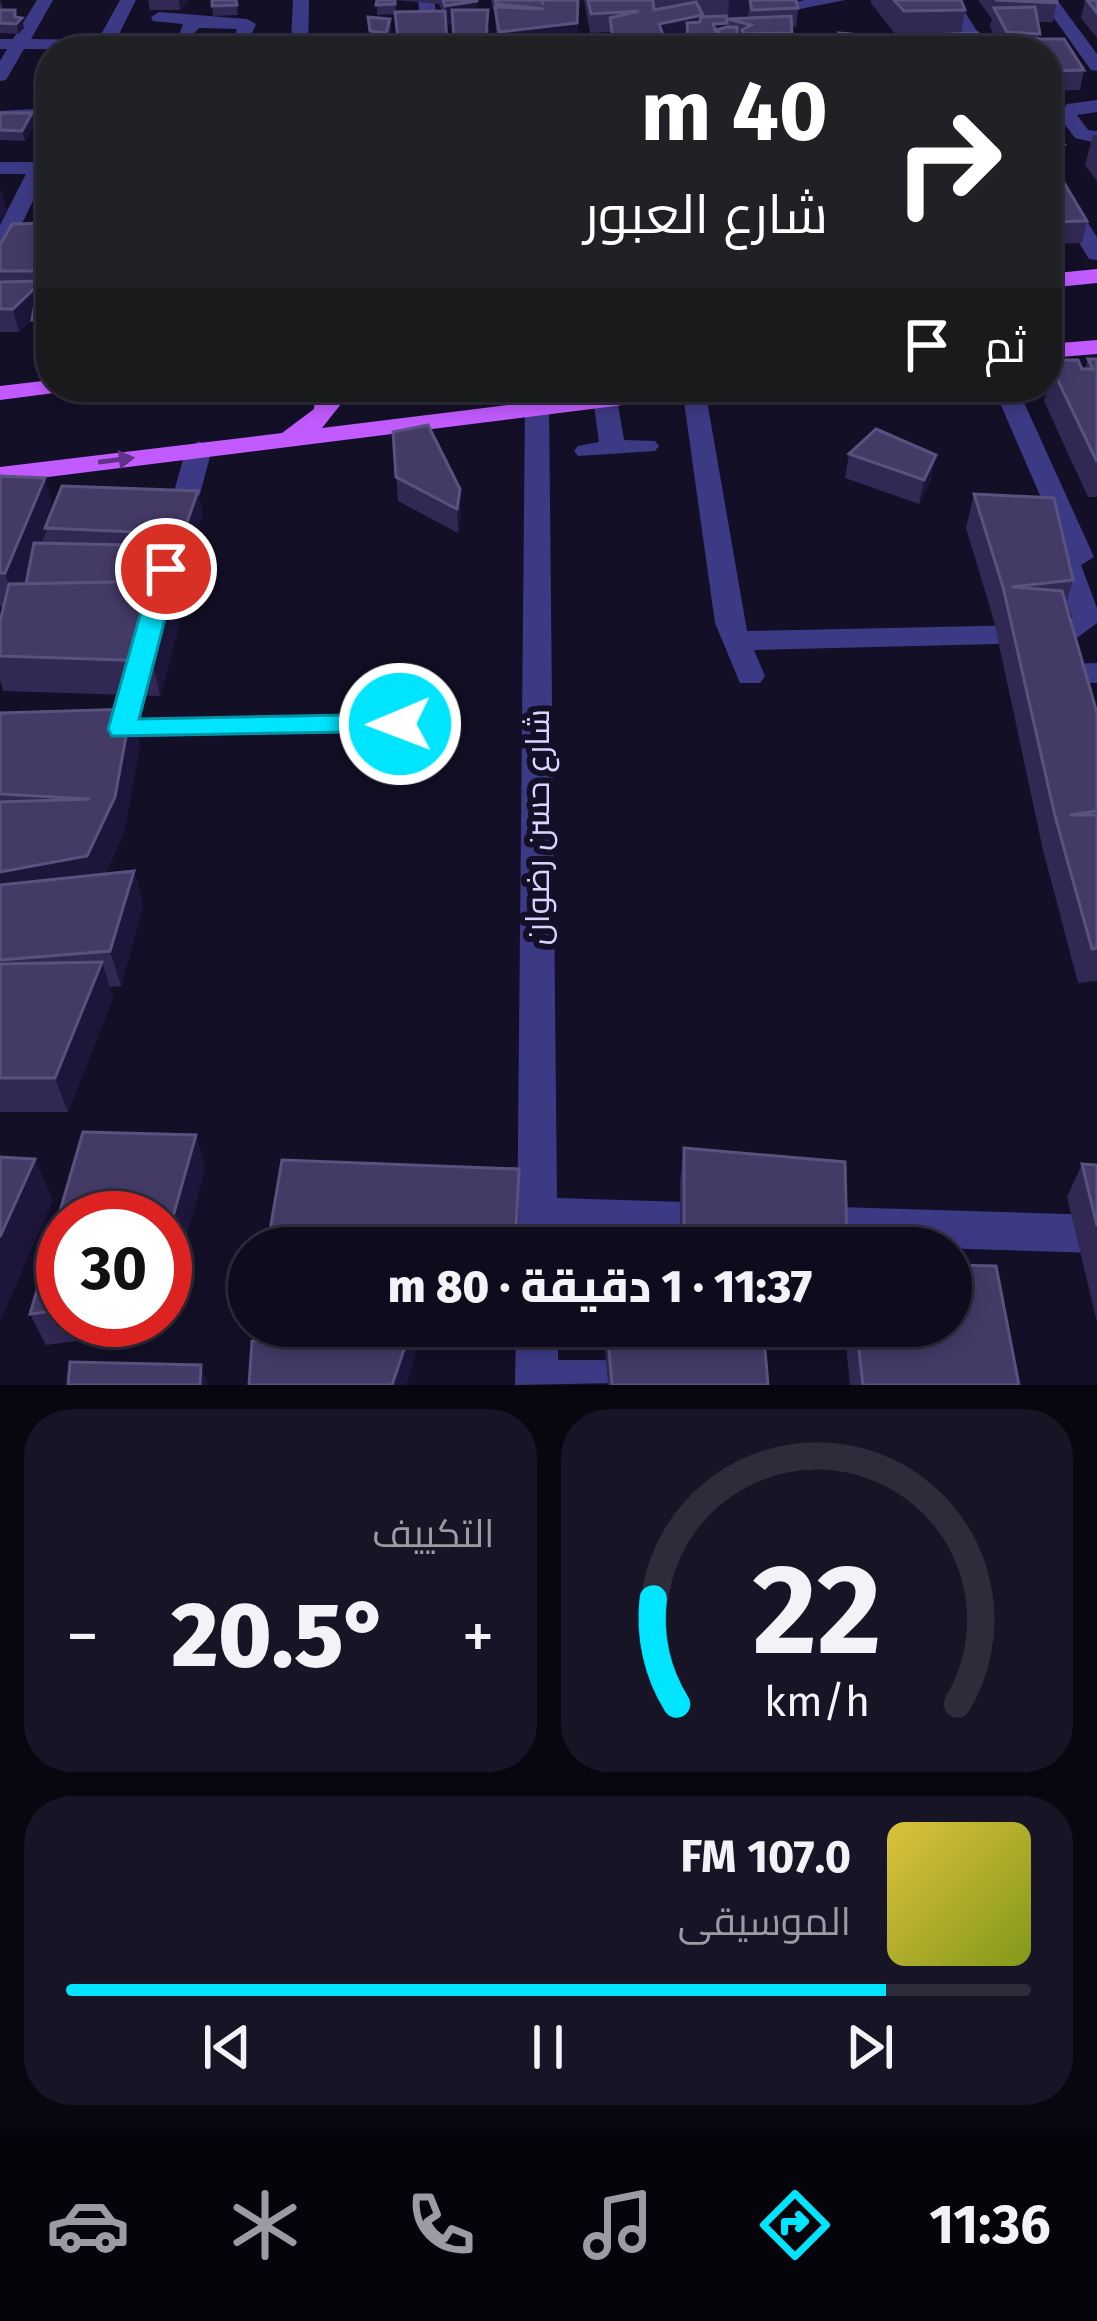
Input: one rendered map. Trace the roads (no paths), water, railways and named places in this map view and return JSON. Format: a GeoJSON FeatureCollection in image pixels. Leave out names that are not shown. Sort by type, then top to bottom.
{"type":"FeatureCollection","features":[{"type":"Feature","properties":{"kind":"main road"},"geometry":{"type":"LineString","coordinates":[[1062,279],[1097,276]]}},
{"type":"Feature","properties":{"kind":"main road"},"geometry":{"type":"LineString","coordinates":[[1062,350],[1097,347]]}},
{"type":"Feature","properties":{"kind":"main road"},"geometry":{"type":"LineString","coordinates":[[0,393],[36,389]]}},
{"type":"Feature","properties":{"kind":"main road"},"geometry":{"type":"LineString","coordinates":[[287,438],[325,414],[331,402]]}},
{"type":"Feature","properties":{"kind":"main road"},"geometry":{"type":"LineString","coordinates":[[528,402],[537,406]]}},
{"type":"Feature","properties":{"kind":"main road"},"geometry":{"type":"LineString","coordinates":[[0,475],[571,402]]}},
{"type":"Feature","properties":{"kind":"street"},"geometry":{"type":"LineString","coordinates":[[0,76],[10,44],[45,0]]}},
{"type":"Feature","properties":{"kind":"street"},"geometry":{"type":"LineString","coordinates":[[108,36],[128,0]]}},
{"type":"Feature","properties":{"kind":"street"},"geometry":{"type":"LineString","coordinates":[[300,36],[301,0]]}},
{"type":"Feature","properties":{"kind":"street"},"geometry":{"type":"LineString","coordinates":[[426,0],[431,36]]}},
{"type":"Feature","properties":{"kind":"street"},"geometry":{"type":"LineString","coordinates":[[735,17],[837,0]]}},
{"type":"Feature","properties":{"kind":"street"},"geometry":{"type":"LineString","coordinates":[[950,0],[972,36]]}},
{"type":"Feature","properties":{"kind":"street"},"geometry":{"type":"LineString","coordinates":[[1048,0],[1095,60]]}},
{"type":"Feature","properties":{"kind":"street"},"geometry":{"type":"LineString","coordinates":[[159,17],[192,18],[187,36]]}},
{"type":"Feature","properties":{"kind":"street"},"geometry":{"type":"LineString","coordinates":[[193,23],[246,23],[242,36]]}},
{"type":"Feature","properties":{"kind":"street"},"geometry":{"type":"LineString","coordinates":[[617,36],[639,26],[665,30]]}},
{"type":"Feature","properties":{"kind":"street"},"geometry":{"type":"LineString","coordinates":[[1097,106],[1074,108],[1067,116],[1082,134],[1097,137]]}},
{"type":"Feature","properties":{"kind":"street"},"geometry":{"type":"LineString","coordinates":[[0,117],[36,115]]}},
{"type":"Feature","properties":{"kind":"street"},"geometry":{"type":"LineString","coordinates":[[0,168],[36,168]]}},
{"type":"Feature","properties":{"kind":"street"},"geometry":{"type":"LineString","coordinates":[[35,241],[1,243],[36,181]]}},
{"type":"Feature","properties":{"kind":"street"},"geometry":{"type":"LineString","coordinates":[[1062,197],[1097,254]]}},
{"type":"Feature","properties":{"kind":"street"},"geometry":{"type":"LineString","coordinates":[[605,402],[600,450],[646,446]]}},
{"type":"Feature","properties":{"kind":"street"},"geometry":{"type":"LineString","coordinates":[[704,402],[734,641],[750,676]]}},
{"type":"Feature","properties":{"kind":"street"},"geometry":{"type":"LineString","coordinates":[[1012,402],[1097,595]]}},
{"type":"Feature","properties":{"kind":"street","name":"شارع حسن رضوان"},"geometry":{"type":"LineString","coordinates":[[537,406],[537,1227]]}},
{"type":"Feature","properties":{"kind":"street"},"geometry":{"type":"LineString","coordinates":[[122,729],[199,449]]}},
{"type":"Feature","properties":{"kind":"street"},"geometry":{"type":"LineString","coordinates":[[30,508],[44,470]]}},
{"type":"Feature","properties":{"kind":"street"},"geometry":{"type":"LineString","coordinates":[[734,641],[1059,634],[1084,622],[1086,611],[1058,539]]}},
{"type":"Feature","properties":{"kind":"street"},"geometry":{"type":"LineString","coordinates":[[1059,634],[1054,651],[1076,711]]}},
{"type":"Feature","properties":{"kind":"street"},"geometry":{"type":"LineString","coordinates":[[1063,674],[1097,673]]}},
{"type":"Feature","properties":{"kind":"street"},"geometry":{"type":"LineString","coordinates":[[61,730],[400,724]]}},
{"type":"Feature","properties":{"kind":"street"},"geometry":{"type":"LineString","coordinates":[[660,1227],[758,1223],[881,1227]]}},
{"type":"Feature","properties":{"kind":"street"},"geometry":{"type":"LineString","coordinates":[[972,1230],[1097,1234]]}},
{"type":"Feature","properties":{"kind":"street"},"geometry":{"type":"LineString","coordinates":[[537,1347],[537,1384],[689,1382]]}}]}
